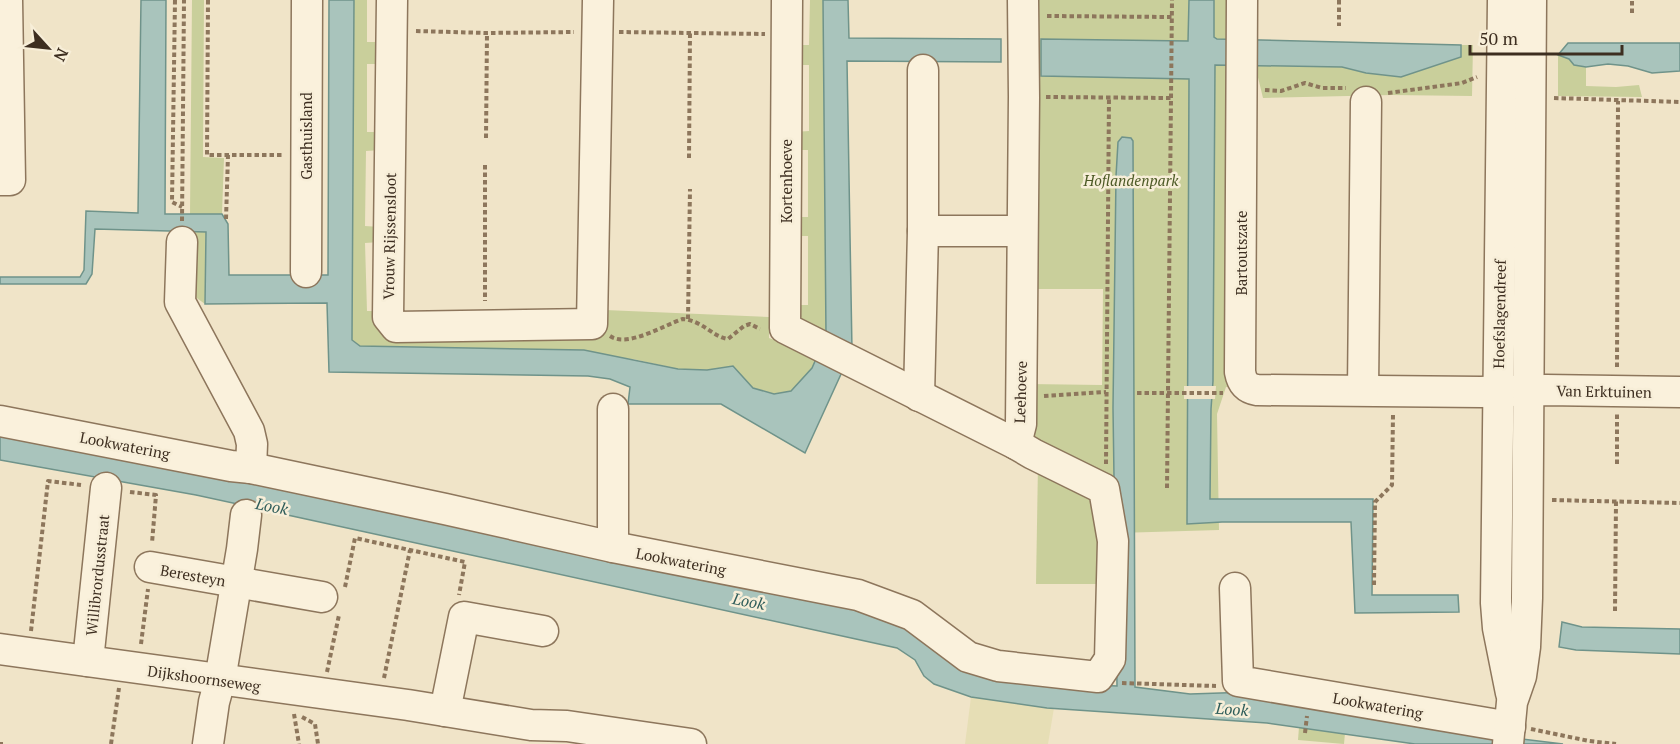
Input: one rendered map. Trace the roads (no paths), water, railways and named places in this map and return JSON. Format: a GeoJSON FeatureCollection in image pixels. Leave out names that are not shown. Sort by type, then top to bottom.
{"type":"FeatureCollection","features":[{"type":"Feature","properties":{"kind":"street"},"geometry":{"type":"LineString","coordinates":[[0,180],[10,180],[7,0]]}},
{"type":"Feature","properties":{"kind":"street","name":"Gasthuisland"},"geometry":{"type":"LineString","coordinates":[[306,0],[306,272]]}},
{"type":"Feature","properties":{"kind":"street","name":"Vrouw Rijssensloot"},"geometry":{"type":"LineString","coordinates":[[392,0],[388,317],[396,327],[583,324],[588,32]]}},
{"type":"Feature","properties":{"kind":"street"},"geometry":{"type":"LineString","coordinates":[[579,0],[588,32]]}},
{"type":"Feature","properties":{"kind":"street"},"geometry":{"type":"LineString","coordinates":[[588,32],[598,0]]}},
{"type":"Feature","properties":{"kind":"street","name":"Kortenhoeve"},"geometry":{"type":"LineString","coordinates":[[787,0],[785,328],[816,343]]}},
{"type":"Feature","properties":{"kind":"street","name":"Hoefslagendreef"},"geometry":{"type":"LineString","coordinates":[[1503,0],[1496,603],[1525,646],[1510,726]]}},
{"type":"Feature","properties":{"kind":"street","name":"Hoefslagendreef"},"geometry":{"type":"LineString","coordinates":[[1512,627],[1528,390],[1532,0]]}},
{"type":"Feature","properties":{"kind":"street","name":"Leehoeve"},"geometry":{"type":"LineString","coordinates":[[816,343],[1016,444],[1021,424],[1023,8]]}},
{"type":"Feature","properties":{"kind":"street","name":"Bartoutszate"},"geometry":{"type":"LineString","coordinates":[[1242,14],[1241,379],[1249,389],[1257,390],[1498,392]]}},
{"type":"Feature","properties":{"kind":"street"},"geometry":{"type":"LineString","coordinates":[[919,396],[923,231],[923,70]]}},
{"type":"Feature","properties":{"kind":"street"},"geometry":{"type":"LineString","coordinates":[[1364,390],[1367,95]]}},
{"type":"Feature","properties":{"kind":"street"},"geometry":{"type":"LineString","coordinates":[[923,231],[1022,231]]}},
{"type":"Feature","properties":{"kind":"street"},"geometry":{"type":"LineString","coordinates":[[182,242],[180,302],[249,431],[252,444],[251,468]]}},
{"type":"Feature","properties":{"kind":"street","name":"Van Erktuinen"},"geometry":{"type":"LineString","coordinates":[[1498,392],[1528,390],[1617,401],[1680,392]]}},
{"type":"Feature","properties":{"kind":"street"},"geometry":{"type":"LineString","coordinates":[[613,409],[613,547]]}},
{"type":"Feature","properties":{"kind":"street","name":"Lookwatering"},"geometry":{"type":"LineString","coordinates":[[0,421],[251,468],[613,547],[858,595],[912,615],[968,657],[998,666],[1098,677],[1110,659],[1113,541],[1104,489],[1016,444]]}},
{"type":"Feature","properties":{"kind":"street","name":"Willibrordusstraat"},"geometry":{"type":"LineString","coordinates":[[88,662],[106,488]]}},
{"type":"Feature","properties":{"kind":"street","name":"Beresteyn"},"geometry":{"type":"LineString","coordinates":[[208,744],[246,515]]}},
{"type":"Feature","properties":{"kind":"street","name":"Beresteyn"},"geometry":{"type":"LineString","coordinates":[[150,567],[336,598]]}},
{"type":"Feature","properties":{"kind":"street","name":"Lookwatering"},"geometry":{"type":"LineString","coordinates":[[1235,588],[1238,681],[1510,726]]}},
{"type":"Feature","properties":{"kind":"street"},"geometry":{"type":"LineString","coordinates":[[447,704],[464,617],[543,631]]}},
{"type":"Feature","properties":{"kind":"street","name":"Dijkshoornseweg"},"geometry":{"type":"LineString","coordinates":[[0,649],[408,705],[447,704],[459,695],[536,708],[567,726],[691,744]]}},
{"type":"Feature","properties":{"kind":"water"},"geometry":{"type":"Polygon","coordinates":[[[141,0],[166,0],[165,214],[222,214],[228,224],[229,275],[328,275],[329,0],[354,0],[352,340],[360,346],[584,350],[678,369],[707,370],[733,366],[753,388],[774,394],[791,391],[812,368],[826,336],[823,0],[848,0],[849,38],[1001,39],[1001,62],[847,61],[852,350],[805,453],[721,404],[628,404],[630,387],[610,379],[588,376],[329,372],[327,303],[205,304],[206,232],[95,229],[92,274],[86,284],[0,284],[0,277],[80,277],[84,270],[86,211],[138,213],[141,0]]]}},
{"type":"Feature","properties":{"kind":"water"},"geometry":{"type":"Polygon","coordinates":[[[1189,0],[1214,0],[1214,37],[1217,39],[1461,45],[1461,57],[1401,77],[1366,73],[1342,67],[1215,65],[1210,499],[1373,499],[1372,595],[1458,595],[1459,612],[1355,613],[1351,522],[1187,524],[1189,79],[1041,76],[1041,39],[1188,41],[1189,0]]]}},
{"type":"Feature","properties":{"kind":"water"},"geometry":{"type":"Polygon","coordinates":[[[1568,43],[1680,43],[1680,71],[1652,73],[1628,66],[1574,65],[1569,59],[1558,55],[1568,43]]]}},
{"type":"Feature","properties":{"kind":"water","name":"Look"},"geometry":{"type":"Polygon","coordinates":[[[1122,137],[1131,138],[1133,141],[1135,687],[1190,694],[1251,692],[1481,734],[1563,744],[1415,744],[1267,723],[1047,708],[971,697],[934,684],[924,676],[915,660],[897,648],[196,495],[0,460],[0,430],[816,595],[918,626],[1094,685],[1117,686],[1113,408],[1116,176],[1118,142],[1122,137]]]}},
{"type":"Feature","properties":{"kind":"water"},"geometry":{"type":"Polygon","coordinates":[[[1562,622],[1582,627],[1680,629],[1680,654],[1576,650],[1559,647],[1562,622]]]}},
{"type":"Feature","properties":{"kind":"park label","name":"Hoflandenpark"},"geometry":{"type":"Point","coordinates":[1131,180]}}]}
